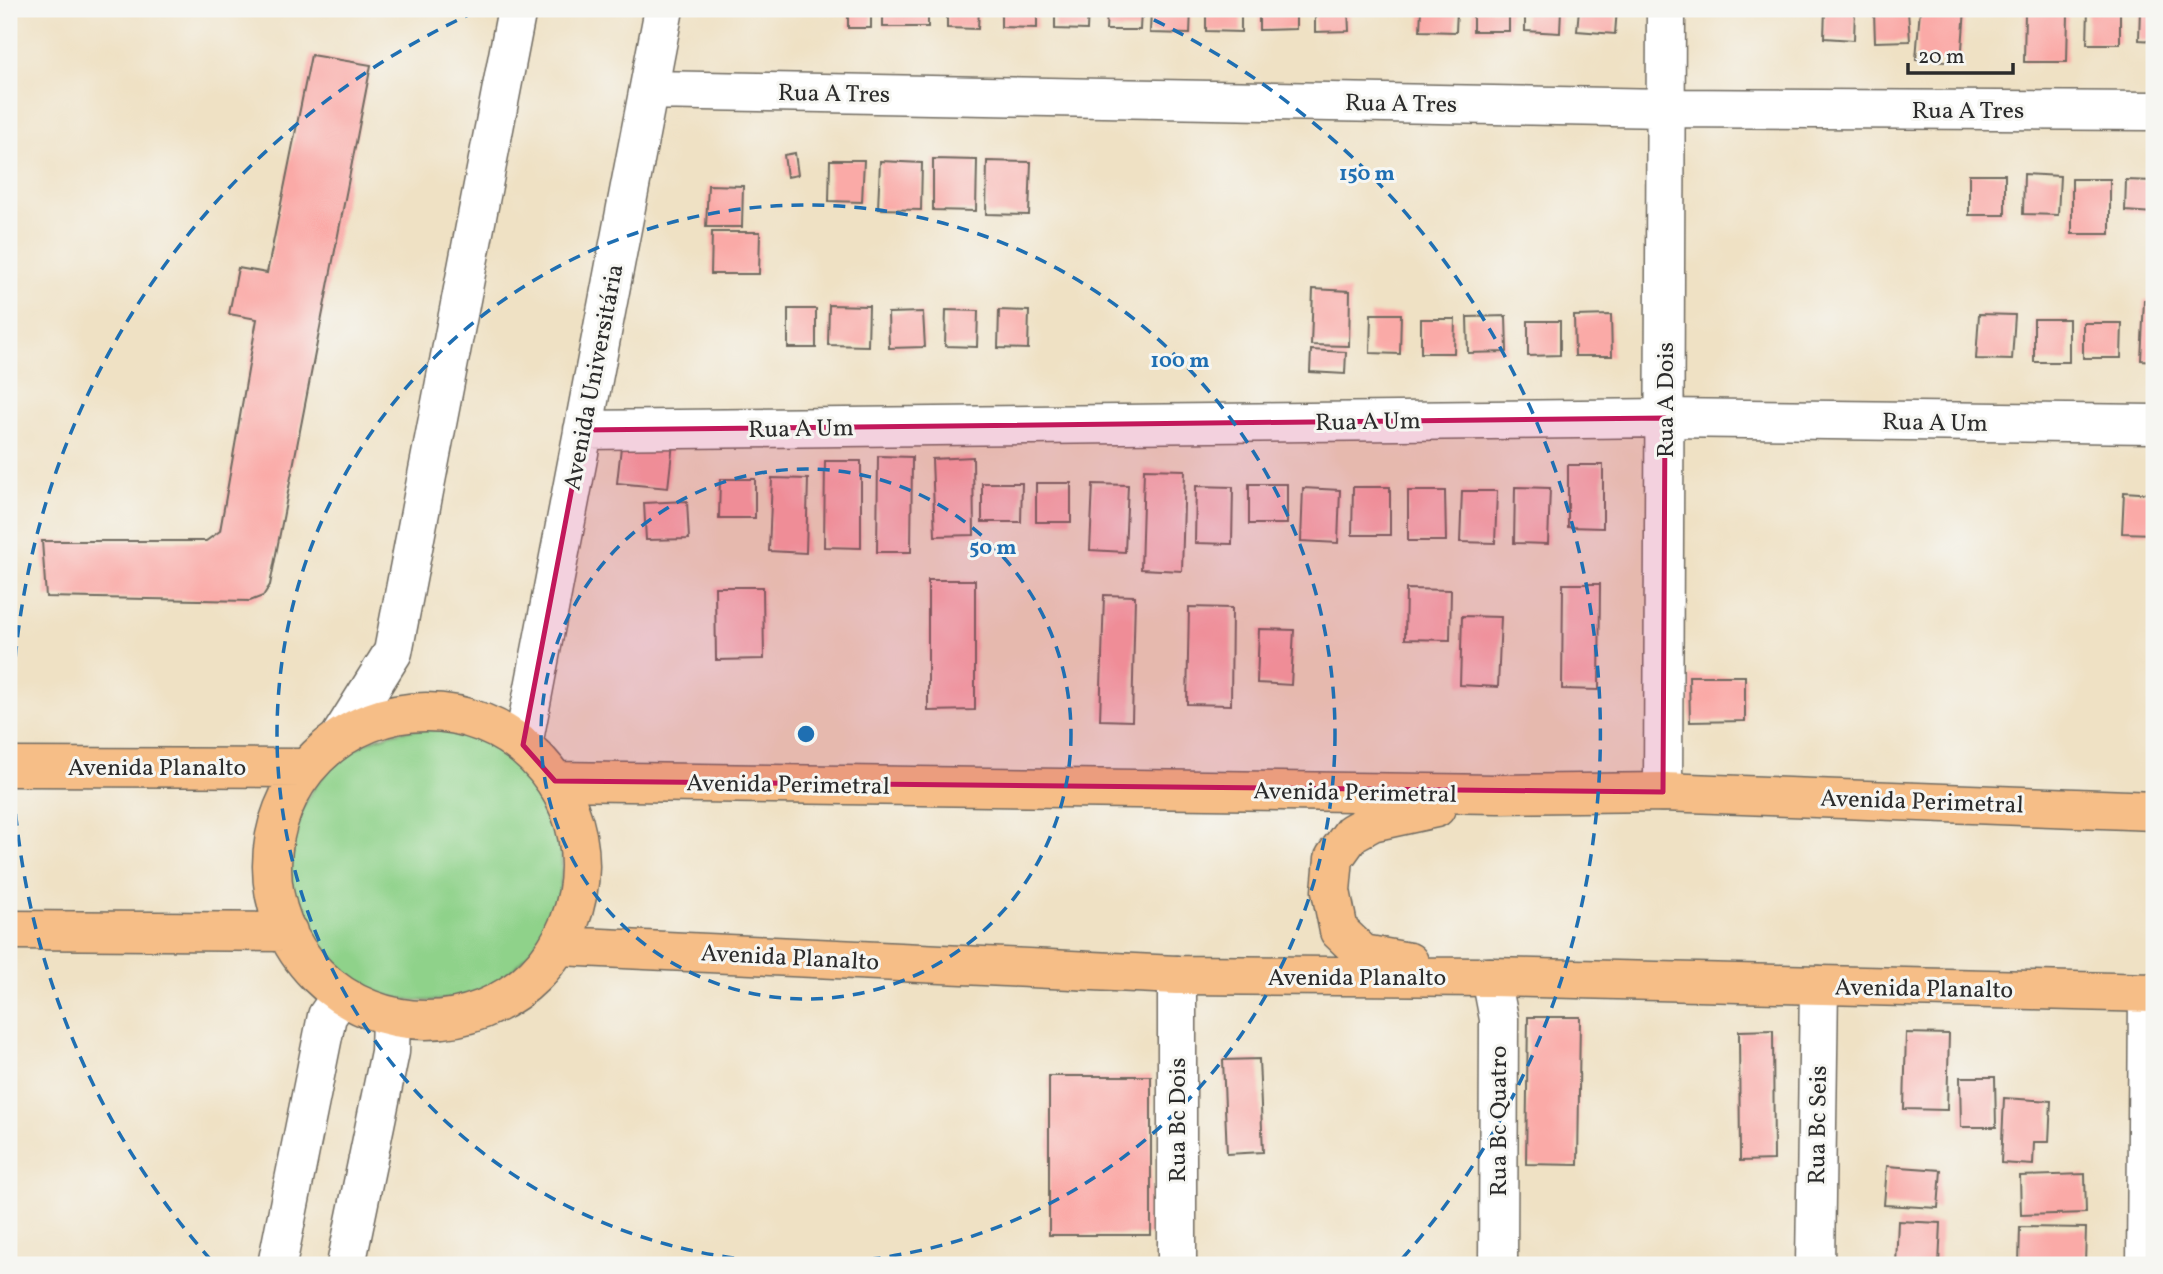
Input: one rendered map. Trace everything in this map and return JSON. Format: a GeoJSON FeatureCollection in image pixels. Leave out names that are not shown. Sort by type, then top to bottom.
{"type":"FeatureCollection","features":[{"type":"Feature","properties":{"kind":"main road"},"geometry":{"type":"LineString","coordinates":[[433,710],[481,720],[523,745],[555,781],[575,826],[580,874],[573,913],[560,946],[539,972],[496,1004],[445,1020],[391,1017],[341,996],[302,959],[277,911],[271,857],[281,810],[305,768],[341,734],[386,715],[433,710]]}},
{"type":"Feature","properties":{"kind":"main road","name":"Avenida Planalto"},"geometry":{"type":"LineString","coordinates":[[9,767],[305,768]]}},
{"type":"Feature","properties":{"kind":"main road","name":"Avenida Perimetral"},"geometry":{"type":"LineString","coordinates":[[555,781],[1499,794],[1663,792],[2154,811]]}},
{"type":"Feature","properties":{"kind":"main road"},"geometry":{"type":"LineString","coordinates":[[1491,977],[1363,954],[1339,931],[1331,891],[1334,858],[1352,833],[1372,822],[1499,794]]}},
{"type":"Feature","properties":{"kind":"main road"},"geometry":{"type":"LineString","coordinates":[[9,930],[288,932]]}},
{"type":"Feature","properties":{"kind":"main road","name":"Avenida Planalto"},"geometry":{"type":"LineString","coordinates":[[560,946],[1177,975],[1491,977],[2151,993]]}},
{"type":"Feature","properties":{"kind":"street"},"geometry":{"type":"LineString","coordinates":[[341,734],[393,652],[517,9]]}},
{"type":"Feature","properties":{"kind":"street","name":"Avenida Universitária"},"geometry":{"type":"LineString","coordinates":[[523,745],[664,9]]}},
{"type":"Feature","properties":{"kind":"street","name":"Rua A Dois"},"geometry":{"type":"LineString","coordinates":[[1663,792],[1666,9]]}},
{"type":"Feature","properties":{"kind":"street","name":"Rua A Tres"},"geometry":{"type":"LineString","coordinates":[[649,90],[1666,107],[2154,111]]}},
{"type":"Feature","properties":{"kind":"street","name":"Rua A Um"},"geometry":{"type":"LineString","coordinates":[[583,430],[1665,418],[2154,424]]}},
{"type":"Feature","properties":{"kind":"street","name":"Rua Bc Dois"},"geometry":{"type":"LineString","coordinates":[[1177,975],[1177,1265]]}},
{"type":"Feature","properties":{"kind":"street","name":"Rua Bc Quatro"},"geometry":{"type":"LineString","coordinates":[[1491,977],[1499,1019],[1497,1265]]}},
{"type":"Feature","properties":{"kind":"street","name":"Rua Bc Seis"},"geometry":{"type":"LineString","coordinates":[[1815,1265],[1819,985]]}},
{"type":"Feature","properties":{"kind":"street"},"geometry":{"type":"LineString","coordinates":[[2146,1265],[2151,993]]}},
{"type":"Feature","properties":{"kind":"street"},"geometry":{"type":"LineString","coordinates":[[277,1265],[327,1016],[341,996]]}},
{"type":"Feature","properties":{"kind":"street"},"geometry":{"type":"LineString","coordinates":[[346,1265],[390,1052],[391,1017]]}},
{"type":"Feature","properties":{"kind":"highlighted area"},"geometry":{"type":"Polygon","coordinates":[[[1665,418],[1663,792],[555,781],[523,745],[583,430],[1665,418]]]}},
{"type":"Feature","properties":{"kind":"green space"},"geometry":{"type":"Polygon","coordinates":[[[426,729],[465,735],[490,745],[522,769],[539,790],[551,813],[559,839],[562,865],[556,904],[546,929],[522,961],[501,978],[478,990],[452,998],[426,1001],[387,995],[362,985],[330,961],[313,940],[301,917],[293,891],[290,865],[296,826],[306,801],[330,769],[351,752],[374,740],[400,732],[426,729]]]}},
{"type":"Feature","properties":{"kind":"building"},"geometry":{"type":"Polygon","coordinates":[[[848,9],[871,9],[871,28],[848,28],[848,9]]]}},
{"type":"Feature","properties":{"kind":"building"},"geometry":{"type":"Polygon","coordinates":[[[883,9],[928,9],[928,27],[883,27],[883,9]]]}},
{"type":"Feature","properties":{"kind":"building"},"geometry":{"type":"Polygon","coordinates":[[[947,9],[979,9],[978,29],[947,28],[947,9]]]}},
{"type":"Feature","properties":{"kind":"building"},"geometry":{"type":"Polygon","coordinates":[[[1001,9],[1037,9],[1037,28],[1001,27],[1001,9]]]}},
{"type":"Feature","properties":{"kind":"building"},"geometry":{"type":"Polygon","coordinates":[[[1055,9],[1088,9],[1087,30],[1055,29],[1055,9]]]}},
{"type":"Feature","properties":{"kind":"building"},"geometry":{"type":"Polygon","coordinates":[[[1107,9],[1141,9],[1140,30],[1106,30],[1107,9]]]}},
{"type":"Feature","properties":{"kind":"building"},"geometry":{"type":"Polygon","coordinates":[[[1151,9],[1191,9],[1190,34],[1150,33],[1151,9]]]}},
{"type":"Feature","properties":{"kind":"building"},"geometry":{"type":"Polygon","coordinates":[[[1206,9],[1241,9],[1241,32],[1206,31],[1206,9]]]}},
{"type":"Feature","properties":{"kind":"building"},"geometry":{"type":"Polygon","coordinates":[[[1259,9],[1296,9],[1296,29],[1259,30],[1259,9]]]}},
{"type":"Feature","properties":{"kind":"building"},"geometry":{"type":"Polygon","coordinates":[[[1315,9],[1348,9],[1349,31],[1315,32],[1315,9]]]}},
{"type":"Feature","properties":{"kind":"building"},"geometry":{"type":"Polygon","coordinates":[[[1421,9],[1457,9],[1456,32],[1420,31],[1421,9]]]}},
{"type":"Feature","properties":{"kind":"building"},"geometry":{"type":"Polygon","coordinates":[[[1473,9],[1509,9],[1509,31],[1473,31],[1473,9]]]}},
{"type":"Feature","properties":{"kind":"building"},"geometry":{"type":"Polygon","coordinates":[[[1525,9],[1561,9],[1560,33],[1525,31],[1525,9]]]}},
{"type":"Feature","properties":{"kind":"building"},"geometry":{"type":"Polygon","coordinates":[[[1579,9],[1617,9],[1615,34],[1577,31],[1579,9]]]}},
{"type":"Feature","properties":{"kind":"building"},"geometry":{"type":"Polygon","coordinates":[[[1825,9],[1855,9],[1854,40],[1824,38],[1825,9]]]}},
{"type":"Feature","properties":{"kind":"building"},"geometry":{"type":"Polygon","coordinates":[[[1920,9],[1965,9],[1961,62],[1916,59],[1920,9]]]}},
{"type":"Feature","properties":{"kind":"building"},"geometry":{"type":"Polygon","coordinates":[[[2088,9],[2120,9],[2120,44],[2087,44],[2088,9]]]}},
{"type":"Feature","properties":{"kind":"building"},"geometry":{"type":"Polygon","coordinates":[[[2140,9],[2154,9],[2154,41],[2139,40],[2140,9]]]}},
{"type":"Feature","properties":{"kind":"building"},"geometry":{"type":"Polygon","coordinates":[[[1908,10],[1910,41],[1875,42],[1874,12],[1908,10]]]}},
{"type":"Feature","properties":{"kind":"building"},"geometry":{"type":"Polygon","coordinates":[[[2025,12],[2068,13],[2067,62],[2024,62],[2025,12]]]}},
{"type":"Feature","properties":{"kind":"building"},"geometry":{"type":"Polygon","coordinates":[[[311,55],[371,65],[270,585],[263,596],[250,601],[46,597],[42,541],[206,541],[220,531],[257,319],[229,314],[238,268],[267,273],[311,55]]]}},
{"type":"Feature","properties":{"kind":"building"},"geometry":{"type":"Polygon","coordinates":[[[795,153],[798,175],[787,177],[784,155],[795,153]]]}},
{"type":"Feature","properties":{"kind":"building"},"geometry":{"type":"Polygon","coordinates":[[[933,159],[977,160],[976,211],[933,210],[933,159]]]}},
{"type":"Feature","properties":{"kind":"building"},"geometry":{"type":"Polygon","coordinates":[[[830,160],[864,160],[862,202],[829,201],[830,160]]]}},
{"type":"Feature","properties":{"kind":"building"},"geometry":{"type":"Polygon","coordinates":[[[880,161],[922,163],[921,210],[878,209],[880,161]]]}},
{"type":"Feature","properties":{"kind":"building"},"geometry":{"type":"Polygon","coordinates":[[[987,161],[1031,162],[1029,215],[986,214],[987,161]]]}},
{"type":"Feature","properties":{"kind":"building"},"geometry":{"type":"Polygon","coordinates":[[[1969,174],[2005,174],[2005,215],[1969,215],[1969,174]]]}},
{"type":"Feature","properties":{"kind":"building"},"geometry":{"type":"Polygon","coordinates":[[[2024,174],[2060,176],[2058,215],[2023,214],[2024,174]]]}},
{"type":"Feature","properties":{"kind":"building"},"geometry":{"type":"Polygon","coordinates":[[[2072,179],[2110,179],[2110,234],[2072,234],[2072,179]]]}},
{"type":"Feature","properties":{"kind":"building"},"geometry":{"type":"Polygon","coordinates":[[[2126,180],[2154,181],[2154,213],[2125,211],[2126,180]]]}},
{"type":"Feature","properties":{"kind":"building"},"geometry":{"type":"Polygon","coordinates":[[[708,185],[743,186],[742,227],[706,227],[708,185]]]}},
{"type":"Feature","properties":{"kind":"building"},"geometry":{"type":"Polygon","coordinates":[[[712,232],[760,232],[759,274],[711,274],[712,232]]]}},
{"type":"Feature","properties":{"kind":"building"},"geometry":{"type":"Polygon","coordinates":[[[1313,289],[1350,291],[1349,346],[1311,345],[1313,289]]]}},
{"type":"Feature","properties":{"kind":"building"},"geometry":{"type":"Polygon","coordinates":[[[2144,300],[2154,300],[2154,361],[2141,360],[2144,300]]]}},
{"type":"Feature","properties":{"kind":"building"},"geometry":{"type":"Polygon","coordinates":[[[829,305],[869,306],[868,346],[828,345],[829,305]]]}},
{"type":"Feature","properties":{"kind":"building"},"geometry":{"type":"Polygon","coordinates":[[[788,309],[816,309],[816,348],[788,348],[788,309]]]}},
{"type":"Feature","properties":{"kind":"building"},"geometry":{"type":"Polygon","coordinates":[[[946,310],[978,311],[977,347],[945,346],[946,310]]]}},
{"type":"Feature","properties":{"kind":"building"},"geometry":{"type":"Polygon","coordinates":[[[999,310],[1029,311],[1028,349],[998,348],[999,310]]]}},
{"type":"Feature","properties":{"kind":"building"},"geometry":{"type":"Polygon","coordinates":[[[923,312],[925,347],[889,348],[888,313],[923,312]]]}},
{"type":"Feature","properties":{"kind":"building"},"geometry":{"type":"Polygon","coordinates":[[[1371,314],[1401,314],[1400,354],[1370,353],[1371,314]]]}},
{"type":"Feature","properties":{"kind":"building"},"geometry":{"type":"Polygon","coordinates":[[[1979,314],[2015,315],[2012,360],[1976,359],[1979,314]]]}},
{"type":"Feature","properties":{"kind":"building"},"geometry":{"type":"Polygon","coordinates":[[[1611,315],[1612,356],[1575,356],[1574,316],[1611,315]]]}},
{"type":"Feature","properties":{"kind":"building"},"geometry":{"type":"Polygon","coordinates":[[[1506,316],[1507,352],[1468,353],[1467,317],[1506,316]]]}},
{"type":"Feature","properties":{"kind":"building"},"geometry":{"type":"Polygon","coordinates":[[[1421,319],[1455,319],[1454,353],[1421,353],[1421,319]]]}},
{"type":"Feature","properties":{"kind":"building"},"geometry":{"type":"Polygon","coordinates":[[[2034,319],[2069,319],[2069,362],[2034,362],[2034,319]]]}},
{"type":"Feature","properties":{"kind":"building"},"geometry":{"type":"Polygon","coordinates":[[[1528,321],[1560,321],[1560,355],[1528,356],[1528,321]]]}},
{"type":"Feature","properties":{"kind":"building"},"geometry":{"type":"Polygon","coordinates":[[[2083,323],[2122,323],[2121,358],[2083,358],[2083,323]]]}},
{"type":"Feature","properties":{"kind":"building"},"geometry":{"type":"Polygon","coordinates":[[[1311,350],[1346,352],[1345,374],[1310,372],[1311,350]]]}},
{"type":"Feature","properties":{"kind":"building"},"geometry":{"type":"Polygon","coordinates":[[[622,438],[673,443],[668,488],[617,483],[622,438]]]}},
{"type":"Feature","properties":{"kind":"building"},"geometry":{"type":"Polygon","coordinates":[[[878,456],[912,457],[911,552],[877,552],[878,456]]]}},
{"type":"Feature","properties":{"kind":"building"},"geometry":{"type":"Polygon","coordinates":[[[973,457],[974,535],[935,536],[932,459],[973,457]]]}},
{"type":"Feature","properties":{"kind":"building"},"geometry":{"type":"Polygon","coordinates":[[[825,461],[861,461],[861,548],[824,547],[825,461]]]}},
{"type":"Feature","properties":{"kind":"building"},"geometry":{"type":"Polygon","coordinates":[[[1568,465],[1603,465],[1603,528],[1568,527],[1568,465]]]}},
{"type":"Feature","properties":{"kind":"building"},"geometry":{"type":"Polygon","coordinates":[[[1144,469],[1185,470],[1182,571],[1141,569],[1144,469]]]}},
{"type":"Feature","properties":{"kind":"building"},"geometry":{"type":"Polygon","coordinates":[[[772,478],[808,479],[806,553],[769,551],[772,478]]]}},
{"type":"Feature","properties":{"kind":"building"},"geometry":{"type":"Polygon","coordinates":[[[720,479],[755,479],[755,518],[719,518],[720,479]]]}},
{"type":"Feature","properties":{"kind":"building"},"geometry":{"type":"Polygon","coordinates":[[[982,483],[1022,483],[1021,522],[982,522],[982,483]]]}},
{"type":"Feature","properties":{"kind":"building"},"geometry":{"type":"Polygon","coordinates":[[[1036,483],[1071,483],[1071,522],[1036,522],[1036,483]]]}},
{"type":"Feature","properties":{"kind":"building"},"geometry":{"type":"Polygon","coordinates":[[[1093,484],[1128,485],[1125,552],[1090,550],[1093,484]]]}},
{"type":"Feature","properties":{"kind":"building"},"geometry":{"type":"Polygon","coordinates":[[[1249,484],[1287,484],[1287,524],[1249,524],[1249,484]]]}},
{"type":"Feature","properties":{"kind":"building"},"geometry":{"type":"Polygon","coordinates":[[[1196,486],[1233,487],[1232,544],[1195,543],[1196,486]]]}},
{"type":"Feature","properties":{"kind":"building"},"geometry":{"type":"Polygon","coordinates":[[[1353,487],[1390,487],[1390,535],[1352,535],[1353,487]]]}},
{"type":"Feature","properties":{"kind":"building"},"geometry":{"type":"Polygon","coordinates":[[[1515,487],[1550,488],[1548,544],[1514,543],[1515,487]]]}},
{"type":"Feature","properties":{"kind":"building"},"geometry":{"type":"Polygon","coordinates":[[[1303,488],[1340,490],[1338,543],[1301,541],[1303,488]]]}},
{"type":"Feature","properties":{"kind":"building"},"geometry":{"type":"Polygon","coordinates":[[[1408,491],[1445,491],[1446,541],[1408,541],[1408,491]]]}},
{"type":"Feature","properties":{"kind":"building"},"geometry":{"type":"Polygon","coordinates":[[[1462,491],[1497,491],[1495,543],[1460,542],[1462,491]]]}},
{"type":"Feature","properties":{"kind":"building"},"geometry":{"type":"Polygon","coordinates":[[[2124,492],[2154,494],[2154,534],[2122,533],[2124,492]]]}},
{"type":"Feature","properties":{"kind":"building"},"geometry":{"type":"Polygon","coordinates":[[[687,501],[689,539],[646,540],[644,503],[687,501]]]}},
{"type":"Feature","properties":{"kind":"building"},"geometry":{"type":"Polygon","coordinates":[[[928,580],[975,580],[975,710],[928,711],[928,580]]]}},
{"type":"Feature","properties":{"kind":"building"},"geometry":{"type":"Polygon","coordinates":[[[1563,584],[1600,584],[1599,690],[1562,689],[1563,584]]]}},
{"type":"Feature","properties":{"kind":"building"},"geometry":{"type":"Polygon","coordinates":[[[715,587],[763,587],[764,659],[716,660],[715,587]]]}},
{"type":"Feature","properties":{"kind":"building"},"geometry":{"type":"Polygon","coordinates":[[[1406,589],[1451,590],[1450,640],[1405,639],[1406,589]]]}},
{"type":"Feature","properties":{"kind":"building"},"geometry":{"type":"Polygon","coordinates":[[[1104,595],[1135,596],[1132,721],[1100,720],[1104,595]]]}},
{"type":"Feature","properties":{"kind":"building"},"geometry":{"type":"Polygon","coordinates":[[[1189,607],[1232,608],[1231,705],[1187,704],[1189,607]]]}},
{"type":"Feature","properties":{"kind":"building"},"geometry":{"type":"Polygon","coordinates":[[[1462,616],[1501,617],[1498,687],[1460,685],[1462,616]]]}},
{"type":"Feature","properties":{"kind":"building"},"geometry":{"type":"Polygon","coordinates":[[[1259,629],[1294,630],[1291,685],[1257,683],[1259,629]]]}},
{"type":"Feature","properties":{"kind":"building"},"geometry":{"type":"Polygon","coordinates":[[[1689,676],[1745,676],[1745,721],[1690,722],[1689,676]]]}},
{"type":"Feature","properties":{"kind":"building"},"geometry":{"type":"Polygon","coordinates":[[[1528,1017],[1580,1017],[1578,1165],[1526,1164],[1528,1017]]]}},
{"type":"Feature","properties":{"kind":"building"},"geometry":{"type":"Polygon","coordinates":[[[1773,1030],[1774,1160],[1740,1161],[1739,1031],[1773,1030]]]}},
{"type":"Feature","properties":{"kind":"building"},"geometry":{"type":"Polygon","coordinates":[[[1906,1033],[1949,1034],[1947,1110],[1904,1109],[1906,1033]]]}},
{"type":"Feature","properties":{"kind":"building"},"geometry":{"type":"Polygon","coordinates":[[[1259,1059],[1263,1152],[1227,1154],[1223,1060],[1259,1059]]]}},
{"type":"Feature","properties":{"kind":"building"},"geometry":{"type":"Polygon","coordinates":[[[1049,1076],[1151,1076],[1151,1235],[1049,1235],[1049,1076]]]}},
{"type":"Feature","properties":{"kind":"building"},"geometry":{"type":"Polygon","coordinates":[[[1960,1077],[1995,1077],[1996,1127],[1961,1127],[1960,1077]]]}},
{"type":"Feature","properties":{"kind":"building"},"geometry":{"type":"Polygon","coordinates":[[[2004,1098],[2051,1101],[2049,1142],[2034,1142],[2033,1165],[2001,1163],[2004,1098]]]}},
{"type":"Feature","properties":{"kind":"building"},"geometry":{"type":"Polygon","coordinates":[[[1887,1166],[1941,1170],[1938,1208],[1884,1205],[1887,1166]]]}},
{"type":"Feature","properties":{"kind":"building"},"geometry":{"type":"Polygon","coordinates":[[[2085,1174],[2086,1213],[2021,1215],[2020,1176],[2085,1174]]]}},
{"type":"Feature","properties":{"kind":"building"},"geometry":{"type":"Polygon","coordinates":[[[1898,1221],[1941,1223],[1939,1265],[1896,1265],[1898,1221]]]}},
{"type":"Feature","properties":{"kind":"building"},"geometry":{"type":"Polygon","coordinates":[[[2020,1227],[2086,1228],[2085,1265],[2019,1265],[2020,1227]]]}}]}
